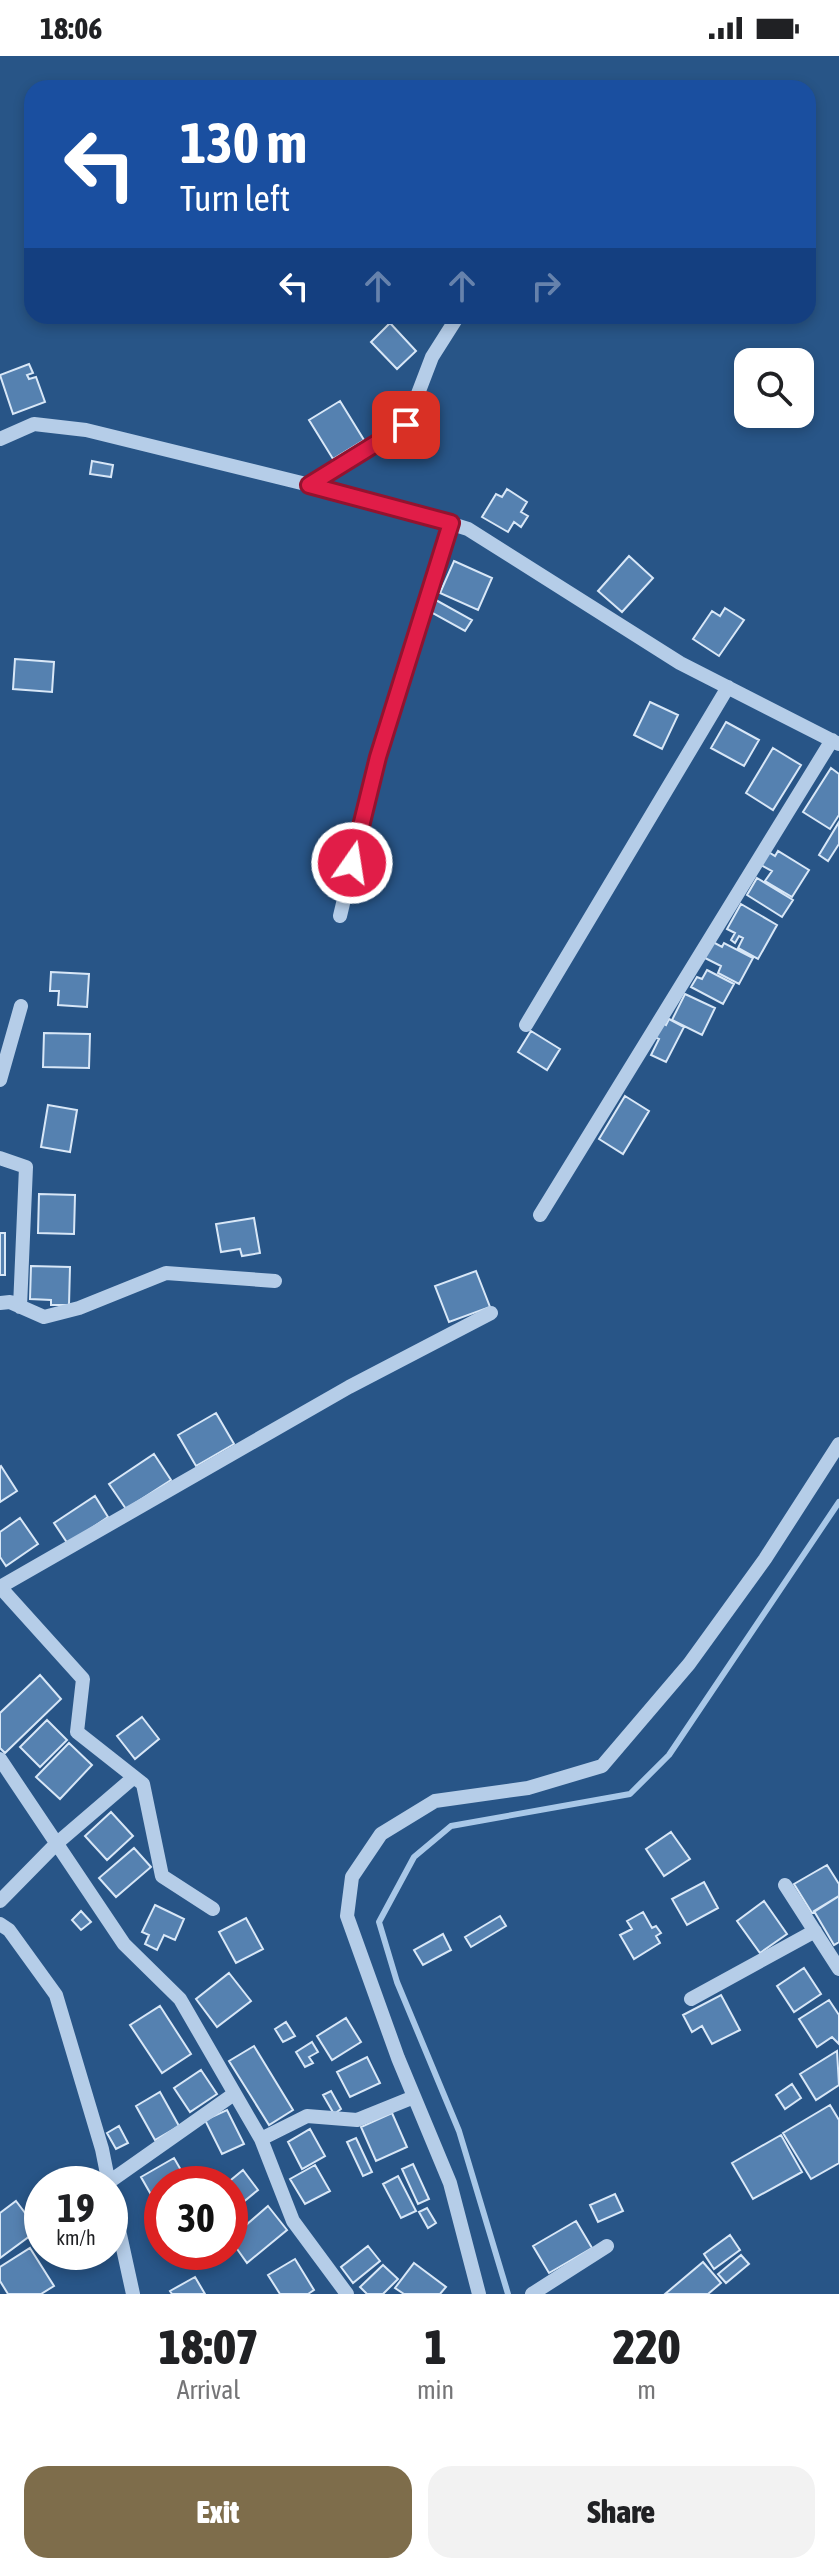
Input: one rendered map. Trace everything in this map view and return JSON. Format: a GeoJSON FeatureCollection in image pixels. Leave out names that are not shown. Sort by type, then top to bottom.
{"type":"FeatureCollection","features":[{"type":"Feature","properties":{"kind":"street"},"geometry":{"type":"LineString","coordinates":[[309,485],[406,425],[432,357],[453,324]]}},
{"type":"Feature","properties":{"kind":"street"},"geometry":{"type":"LineString","coordinates":[[0,439],[34,424],[86,430],[309,485],[468,529],[680,663],[835,742],[540,1215]]}},
{"type":"Feature","properties":{"kind":"street"},"geometry":{"type":"LineString","coordinates":[[340,916],[378,757],[451,523]]}},
{"type":"Feature","properties":{"kind":"street"},"geometry":{"type":"LineString","coordinates":[[526,1025],[728,687]]}},
{"type":"Feature","properties":{"kind":"street"},"geometry":{"type":"LineString","coordinates":[[0,1080],[21,1006]]}},
{"type":"Feature","properties":{"kind":"street"},"geometry":{"type":"LineString","coordinates":[[0,1158],[26,1167],[20,1307]]}},
{"type":"Feature","properties":{"kind":"street"},"geometry":{"type":"LineString","coordinates":[[0,1303],[10,1302],[44,1317],[79,1308],[166,1273],[275,1281]]}},
{"type":"Feature","properties":{"kind":"street"},"geometry":{"type":"LineString","coordinates":[[213,1909],[162,1876],[143,1784],[77,1732],[83,1679],[0,1587],[349,1387],[491,1313]]}},
{"type":"Feature","properties":{"kind":"street"},"geometry":{"type":"LineString","coordinates":[[479,2294],[450,2183],[414,2097],[347,1916],[352,1877],[381,1834],[435,1801],[528,1788],[602,1766],[689,1664],[765,1559],[839,1444]]}},
{"type":"Feature","properties":{"kind":"street"},"geometry":{"type":"LineString","coordinates":[[0,1759],[124,1944],[180,1999],[261,2139],[293,2221],[347,2294]]}},
{"type":"Feature","properties":{"kind":"street"},"geometry":{"type":"LineString","coordinates":[[0,1901],[56,1844],[133,1778]]}},
{"type":"Feature","properties":{"kind":"street"},"geometry":{"type":"LineString","coordinates":[[785,1885],[839,1969]]}},
{"type":"Feature","properties":{"kind":"street"},"geometry":{"type":"LineString","coordinates":[[0,1924],[9,1930],[56,1995],[104,2166]]}},
{"type":"Feature","properties":{"kind":"street"},"geometry":{"type":"LineString","coordinates":[[691,1999],[815,1931]]}},
{"type":"Feature","properties":{"kind":"street"},"geometry":{"type":"LineString","coordinates":[[128,2171],[234,2094]]}},
{"type":"Feature","properties":{"kind":"street"},"geometry":{"type":"LineString","coordinates":[[261,2139],[307,2116],[357,2120],[414,2097]]}},
{"type":"Feature","properties":{"kind":"street"},"geometry":{"type":"LineString","coordinates":[[532,2294],[607,2246]]}},
{"type":"Feature","properties":{"kind":"street"},"geometry":{"type":"LineString","coordinates":[[128,2270],[133,2294]]}},
{"type":"Feature","properties":{"kind":"building"},"geometry":{"type":"Polygon","coordinates":[[[391,324],[416,351],[397,369],[371,342],[391,324]]]}},
{"type":"Feature","properties":{"kind":"building"},"geometry":{"type":"Polygon","coordinates":[[[29,364],[33,373],[27,375],[29,379],[36,377],[45,402],[13,414],[0,375],[29,364]]]}},
{"type":"Feature","properties":{"kind":"building"},"geometry":{"type":"Polygon","coordinates":[[[340,401],[364,440],[333,459],[309,420],[340,401]]]}},
{"type":"Feature","properties":{"kind":"building"},"geometry":{"type":"Polygon","coordinates":[[[92,461],[113,465],[111,477],[90,474],[92,461]]]}},
{"type":"Feature","properties":{"kind":"building"},"geometry":{"type":"Polygon","coordinates":[[[507,489],[527,502],[521,512],[528,516],[521,527],[514,522],[508,532],[482,517],[496,494],[502,497],[507,489]]]}},
{"type":"Feature","properties":{"kind":"building"},"geometry":{"type":"Polygon","coordinates":[[[629,556],[653,578],[622,612],[598,591],[629,556]]]}},
{"type":"Feature","properties":{"kind":"building"},"geometry":{"type":"Polygon","coordinates":[[[454,561],[492,578],[478,610],[440,593],[454,561]]]}},
{"type":"Feature","properties":{"kind":"building"},"geometry":{"type":"Polygon","coordinates":[[[434,599],[472,620],[465,631],[427,610],[434,599]]]}},
{"type":"Feature","properties":{"kind":"building"},"geometry":{"type":"Polygon","coordinates":[[[725,608],[744,620],[719,656],[693,639],[712,611],[720,616],[725,608]]]}},
{"type":"Feature","properties":{"kind":"building"},"geometry":{"type":"Polygon","coordinates":[[[15,659],[54,662],[52,692],[13,689],[15,659]]]}},
{"type":"Feature","properties":{"kind":"building"},"geometry":{"type":"Polygon","coordinates":[[[650,702],[678,715],[662,749],[634,735],[650,702]]]}},
{"type":"Feature","properties":{"kind":"building"},"geometry":{"type":"Polygon","coordinates":[[[726,722],[759,740],[744,766],[711,748],[726,722]]]}},
{"type":"Feature","properties":{"kind":"building"},"geometry":{"type":"Polygon","coordinates":[[[773,748],[801,765],[773,810],[746,793],[773,748]]]}},
{"type":"Feature","properties":{"kind":"building"},"geometry":{"type":"Polygon","coordinates":[[[831,768],[839,774],[839,815],[830,829],[803,812],[831,768]]]}},
{"type":"Feature","properties":{"kind":"building"},"geometry":{"type":"Polygon","coordinates":[[[839,822],[839,844],[828,861],[819,855],[839,822]]]}},
{"type":"Feature","properties":{"kind":"building"},"geometry":{"type":"Polygon","coordinates":[[[767,851],[775,856],[778,851],[809,870],[792,897],[765,881],[772,871],[759,864],[767,851]]]}},
{"type":"Feature","properties":{"kind":"building"},"geometry":{"type":"Polygon","coordinates":[[[757,878],[793,900],[782,917],[747,895],[757,878]]]}},
{"type":"Feature","properties":{"kind":"building"},"geometry":{"type":"Polygon","coordinates":[[[741,904],[777,925],[758,959],[738,948],[743,938],[739,936],[735,943],[731,940],[735,933],[727,929],[741,904]]]}},
{"type":"Feature","properties":{"kind":"building"},"geometry":{"type":"Polygon","coordinates":[[[711,941],[722,947],[724,943],[753,958],[739,984],[718,973],[721,966],[703,957],[711,941]]]}},
{"type":"Feature","properties":{"kind":"building"},"geometry":{"type":"Polygon","coordinates":[[[707,970],[734,984],[723,1004],[691,987],[697,977],[702,979],[707,970]]]}},
{"type":"Feature","properties":{"kind":"building"},"geometry":{"type":"Polygon","coordinates":[[[51,972],[89,974],[87,1007],[58,1005],[59,991],[50,991],[51,972]]]}},
{"type":"Feature","properties":{"kind":"building"},"geometry":{"type":"Polygon","coordinates":[[[685,994],[715,1008],[702,1035],[672,1020],[685,994]]]}},
{"type":"Feature","properties":{"kind":"building"},"geometry":{"type":"Polygon","coordinates":[[[669,1019],[684,1027],[666,1062],[651,1055],[659,1039],[654,1037],[661,1022],[666,1025],[669,1019]]]}},
{"type":"Feature","properties":{"kind":"building"},"geometry":{"type":"Polygon","coordinates":[[[531,1031],[560,1049],[547,1070],[518,1052],[531,1031]]]}},
{"type":"Feature","properties":{"kind":"building"},"geometry":{"type":"Polygon","coordinates":[[[44,1033],[90,1034],[89,1068],[43,1067],[44,1033]]]}},
{"type":"Feature","properties":{"kind":"building"},"geometry":{"type":"Polygon","coordinates":[[[625,1096],[649,1111],[623,1154],[599,1139],[625,1096]]]}},
{"type":"Feature","properties":{"kind":"building"},"geometry":{"type":"Polygon","coordinates":[[[48,1105],[77,1110],[70,1152],[41,1147],[48,1105]]]}},
{"type":"Feature","properties":{"kind":"building"},"geometry":{"type":"Polygon","coordinates":[[[39,1194],[75,1195],[74,1234],[38,1233],[39,1194]]]}},
{"type":"Feature","properties":{"kind":"building"},"geometry":{"type":"Polygon","coordinates":[[[254,1218],[260,1253],[242,1256],[240,1249],[221,1252],[216,1224],[254,1218]]]}},
{"type":"Feature","properties":{"kind":"building"},"geometry":{"type":"Polygon","coordinates":[[[0,1233],[5,1233],[5,1275],[0,1275],[0,1233]]]}},
{"type":"Feature","properties":{"kind":"building"},"geometry":{"type":"Polygon","coordinates":[[[31,1266],[70,1267],[69,1305],[51,1305],[51,1300],[30,1299],[31,1266]]]}},
{"type":"Feature","properties":{"kind":"building"},"geometry":{"type":"Polygon","coordinates":[[[476,1271],[490,1307],[449,1322],[435,1286],[476,1271]]]}},
{"type":"Feature","properties":{"kind":"building"},"geometry":{"type":"Polygon","coordinates":[[[216,1413],[234,1444],[196,1466],[178,1435],[216,1413]]]}},
{"type":"Feature","properties":{"kind":"building"},"geometry":{"type":"Polygon","coordinates":[[[154,1454],[171,1480],[126,1509],[109,1484],[154,1454]]]}},
{"type":"Feature","properties":{"kind":"building"},"geometry":{"type":"Polygon","coordinates":[[[0,1467],[17,1491],[0,1502],[0,1467]]]}},
{"type":"Feature","properties":{"kind":"building"},"geometry":{"type":"Polygon","coordinates":[[[95,1496],[108,1517],[68,1544],[54,1523],[95,1496]]]}},
{"type":"Feature","properties":{"kind":"building"},"geometry":{"type":"Polygon","coordinates":[[[20,1518],[38,1544],[6,1566],[0,1557],[0,1532],[20,1518]]]}},
{"type":"Feature","properties":{"kind":"building"},"geometry":{"type":"Polygon","coordinates":[[[40,1675],[61,1699],[5,1753],[0,1748],[0,1713],[40,1675]]]}},
{"type":"Feature","properties":{"kind":"building"},"geometry":{"type":"Polygon","coordinates":[[[142,1717],[159,1739],[135,1759],[117,1736],[142,1717]]]}},
{"type":"Feature","properties":{"kind":"building"},"geometry":{"type":"Polygon","coordinates":[[[47,1720],[67,1740],[40,1767],[20,1747],[47,1720]]]}},
{"type":"Feature","properties":{"kind":"building"},"geometry":{"type":"Polygon","coordinates":[[[69,1743],[92,1765],[60,1799],[36,1777],[69,1743]]]}},
{"type":"Feature","properties":{"kind":"building"},"geometry":{"type":"Polygon","coordinates":[[[111,1812],[133,1836],[107,1860],[85,1836],[111,1812]]]}},
{"type":"Feature","properties":{"kind":"building"},"geometry":{"type":"Polygon","coordinates":[[[671,1832],[690,1859],[664,1876],[646,1849],[671,1832]]]}},
{"type":"Feature","properties":{"kind":"building"},"geometry":{"type":"Polygon","coordinates":[[[134,1848],[151,1867],[116,1897],[99,1878],[134,1848]]]}},
{"type":"Feature","properties":{"kind":"building"},"geometry":{"type":"Polygon","coordinates":[[[827,1865],[839,1884],[839,1896],[812,1913],[794,1884],[827,1865]]]}},
{"type":"Feature","properties":{"kind":"building"},"geometry":{"type":"Polygon","coordinates":[[[704,1882],[718,1908],[687,1925],[672,1899],[704,1882]]]}},
{"type":"Feature","properties":{"kind":"building"},"geometry":{"type":"Polygon","coordinates":[[[839,1896],[839,1942],[834,1945],[814,1911],[839,1896]]]}},
{"type":"Feature","properties":{"kind":"building"},"geometry":{"type":"Polygon","coordinates":[[[764,1901],[787,1934],[760,1953],[737,1921],[764,1901]]]}},
{"type":"Feature","properties":{"kind":"building"},"geometry":{"type":"Polygon","coordinates":[[[155,1905],[184,1919],[175,1940],[164,1935],[157,1950],[145,1944],[149,1935],[142,1932],[155,1905]]]}},
{"type":"Feature","properties":{"kind":"building"},"geometry":{"type":"Polygon","coordinates":[[[81,1911],[91,1922],[81,1930],[72,1920],[81,1911]]]}},
{"type":"Feature","properties":{"kind":"building"},"geometry":{"type":"Polygon","coordinates":[[[643,1912],[652,1928],[656,1926],[661,1933],[656,1936],[660,1943],[634,1959],[620,1935],[632,1929],[627,1921],[643,1912]]]}},
{"type":"Feature","properties":{"kind":"building"},"geometry":{"type":"Polygon","coordinates":[[[500,1916],[506,1926],[471,1947],[465,1937],[500,1916]]]}},
{"type":"Feature","properties":{"kind":"building"},"geometry":{"type":"Polygon","coordinates":[[[246,1918],[263,1949],[236,1963],[219,1932],[246,1918]]]}},
{"type":"Feature","properties":{"kind":"building"},"geometry":{"type":"Polygon","coordinates":[[[443,1934],[451,1950],[423,1965],[414,1950],[443,1934]]]}},
{"type":"Feature","properties":{"kind":"building"},"geometry":{"type":"Polygon","coordinates":[[[804,1968],[821,1994],[794,2012],[777,1986],[804,1968]]]}},
{"type":"Feature","properties":{"kind":"building"},"geometry":{"type":"Polygon","coordinates":[[[229,1973],[251,2001],[217,2027],[196,1999],[229,1973]]]}},
{"type":"Feature","properties":{"kind":"building"},"geometry":{"type":"Polygon","coordinates":[[[721,1995],[740,2030],[712,2044],[702,2026],[692,2032],[683,2015],[721,1995]]]}},
{"type":"Feature","properties":{"kind":"building"},"geometry":{"type":"Polygon","coordinates":[[[829,2000],[839,2015],[839,2044],[832,2037],[817,2047],[799,2019],[829,2000]]]}},
{"type":"Feature","properties":{"kind":"building"},"geometry":{"type":"Polygon","coordinates":[[[160,2006],[191,2054],[162,2073],[130,2025],[160,2006]]]}},
{"type":"Feature","properties":{"kind":"building"},"geometry":{"type":"Polygon","coordinates":[[[346,2018],[361,2042],[332,2060],[317,2036],[346,2018]]]}},
{"type":"Feature","properties":{"kind":"building"},"geometry":{"type":"Polygon","coordinates":[[[286,2022],[295,2036],[283,2042],[275,2029],[286,2022]]]}},
{"type":"Feature","properties":{"kind":"building"},"geometry":{"type":"Polygon","coordinates":[[[312,2042],[318,2052],[309,2057],[313,2063],[305,2067],[296,2052],[312,2042]]]}},
{"type":"Feature","properties":{"kind":"building"},"geometry":{"type":"Polygon","coordinates":[[[254,2046],[293,2110],[269,2125],[229,2061],[254,2046]]]}},
{"type":"Feature","properties":{"kind":"building"},"geometry":{"type":"Polygon","coordinates":[[[837,2051],[839,2085],[816,2100],[800,2074],[837,2051]]]}},
{"type":"Feature","properties":{"kind":"building"},"geometry":{"type":"Polygon","coordinates":[[[367,2057],[380,2083],[350,2097],[337,2072],[367,2057]]]}},
{"type":"Feature","properties":{"kind":"building"},"geometry":{"type":"Polygon","coordinates":[[[201,2070],[217,2094],[190,2112],[174,2088],[201,2070]]]}},
{"type":"Feature","properties":{"kind":"building"},"geometry":{"type":"Polygon","coordinates":[[[792,2084],[801,2098],[785,2109],[776,2095],[792,2084]]]}},
{"type":"Feature","properties":{"kind":"building"},"geometry":{"type":"Polygon","coordinates":[[[331,2091],[341,2109],[334,2114],[323,2095],[331,2091]]]}},
{"type":"Feature","properties":{"kind":"building"},"geometry":{"type":"Polygon","coordinates":[[[160,2092],[179,2126],[155,2140],[136,2106],[160,2092]]]}},
{"type":"Feature","properties":{"kind":"building"},"geometry":{"type":"Polygon","coordinates":[[[830,2105],[839,2120],[839,2163],[811,2179],[783,2133],[830,2105]]]}},
{"type":"Feature","properties":{"kind":"building"},"geometry":{"type":"Polygon","coordinates":[[[227,2110],[244,2144],[222,2154],[205,2120],[227,2110]]]}},
{"type":"Feature","properties":{"kind":"building"},"geometry":{"type":"Polygon","coordinates":[[[392,2113],[407,2147],[376,2161],[361,2127],[392,2113]]]}},
{"type":"Feature","properties":{"kind":"building"},"geometry":{"type":"Polygon","coordinates":[[[119,2126],[128,2143],[116,2149],[107,2133],[119,2126]]]}},
{"type":"Feature","properties":{"kind":"building"},"geometry":{"type":"Polygon","coordinates":[[[310,2129],[325,2156],[302,2169],[288,2142],[310,2129]]]}},
{"type":"Feature","properties":{"kind":"building"},"geometry":{"type":"Polygon","coordinates":[[[781,2135],[802,2172],[753,2199],[732,2163],[781,2135]]]}},
{"type":"Feature","properties":{"kind":"building"},"geometry":{"type":"Polygon","coordinates":[[[356,2138],[372,2172],[363,2176],[347,2142],[356,2138]]]}},
{"type":"Feature","properties":{"kind":"building"},"geometry":{"type":"Polygon","coordinates":[[[174,2158],[179,2166],[160,2166],[174,2158]]]}},
{"type":"Feature","properties":{"kind":"building"},"geometry":{"type":"Polygon","coordinates":[[[413,2164],[429,2199],[418,2204],[402,2169],[413,2164]]]}},
{"type":"Feature","properties":{"kind":"building"},"geometry":{"type":"Polygon","coordinates":[[[315,2165],[330,2191],[305,2204],[290,2179],[315,2165]]]}},
{"type":"Feature","properties":{"kind":"building"},"geometry":{"type":"Polygon","coordinates":[[[398,2176],[416,2211],[401,2218],[383,2184],[398,2176]]]}},
{"type":"Feature","properties":{"kind":"building"},"geometry":{"type":"Polygon","coordinates":[[[248,2177],[258,2190],[248,2198],[248,2177]]]}},
{"type":"Feature","properties":{"kind":"building"},"geometry":{"type":"Polygon","coordinates":[[[615,2194],[623,2211],[598,2222],[590,2205],[615,2194]]]}},
{"type":"Feature","properties":{"kind":"building"},"geometry":{"type":"Polygon","coordinates":[[[16,2201],[24,2212],[24,2240],[0,2258],[0,2213],[16,2201]]]}},
{"type":"Feature","properties":{"kind":"building"},"geometry":{"type":"Polygon","coordinates":[[[268,2206],[287,2230],[248,2262],[248,2223],[268,2206]]]}},
{"type":"Feature","properties":{"kind":"building"},"geometry":{"type":"Polygon","coordinates":[[[427,2208],[436,2223],[428,2228],[419,2212],[427,2208]]]}},
{"type":"Feature","properties":{"kind":"building"},"geometry":{"type":"Polygon","coordinates":[[[576,2221],[592,2248],[549,2273],[533,2246],[576,2221]]]}},
{"type":"Feature","properties":{"kind":"building"},"geometry":{"type":"Polygon","coordinates":[[[730,2235],[740,2250],[714,2269],[704,2254],[730,2235]]]}},
{"type":"Feature","properties":{"kind":"building"},"geometry":{"type":"Polygon","coordinates":[[[368,2246],[380,2261],[353,2283],[341,2267],[368,2246]]]}},
{"type":"Feature","properties":{"kind":"building"},"geometry":{"type":"Polygon","coordinates":[[[24,2252],[24,2270],[44,2270],[54,2286],[41,2294],[8,2294],[0,2281],[0,2267],[24,2252]]]}},
{"type":"Feature","properties":{"kind":"building"},"geometry":{"type":"Polygon","coordinates":[[[741,2255],[749,2264],[726,2283],[718,2274],[741,2255]]]}},
{"type":"Feature","properties":{"kind":"building"},"geometry":{"type":"Polygon","coordinates":[[[295,2259],[314,2290],[308,2294],[280,2294],[268,2275],[295,2259]]]}},
{"type":"Feature","properties":{"kind":"building"},"geometry":{"type":"Polygon","coordinates":[[[703,2262],[721,2283],[708,2294],[665,2294],[703,2262]]]}},
{"type":"Feature","properties":{"kind":"building"},"geometry":{"type":"Polygon","coordinates":[[[414,2263],[446,2287],[440,2294],[404,2294],[395,2288],[414,2263]]]}},
{"type":"Feature","properties":{"kind":"building"},"geometry":{"type":"Polygon","coordinates":[[[383,2265],[398,2279],[383,2294],[367,2294],[360,2287],[383,2265]]]}},
{"type":"Feature","properties":{"kind":"building"},"geometry":{"type":"Polygon","coordinates":[[[195,2277],[205,2294],[172,2294],[170,2291],[195,2277]]]}},
{"type":"Feature","properties":{"kind":"waterway"},"geometry":{"type":"LineString","coordinates":[[508,2294],[459,2131],[397,1982],[379,1922],[414,1857],[451,1826],[630,1794],[669,1755],[839,1502]]}},
{"type":"Feature","properties":{"kind":"route"},"geometry":{"type":"LineString","coordinates":[[352,863],[378,757],[451,523],[309,485],[406,425]]}}]}
